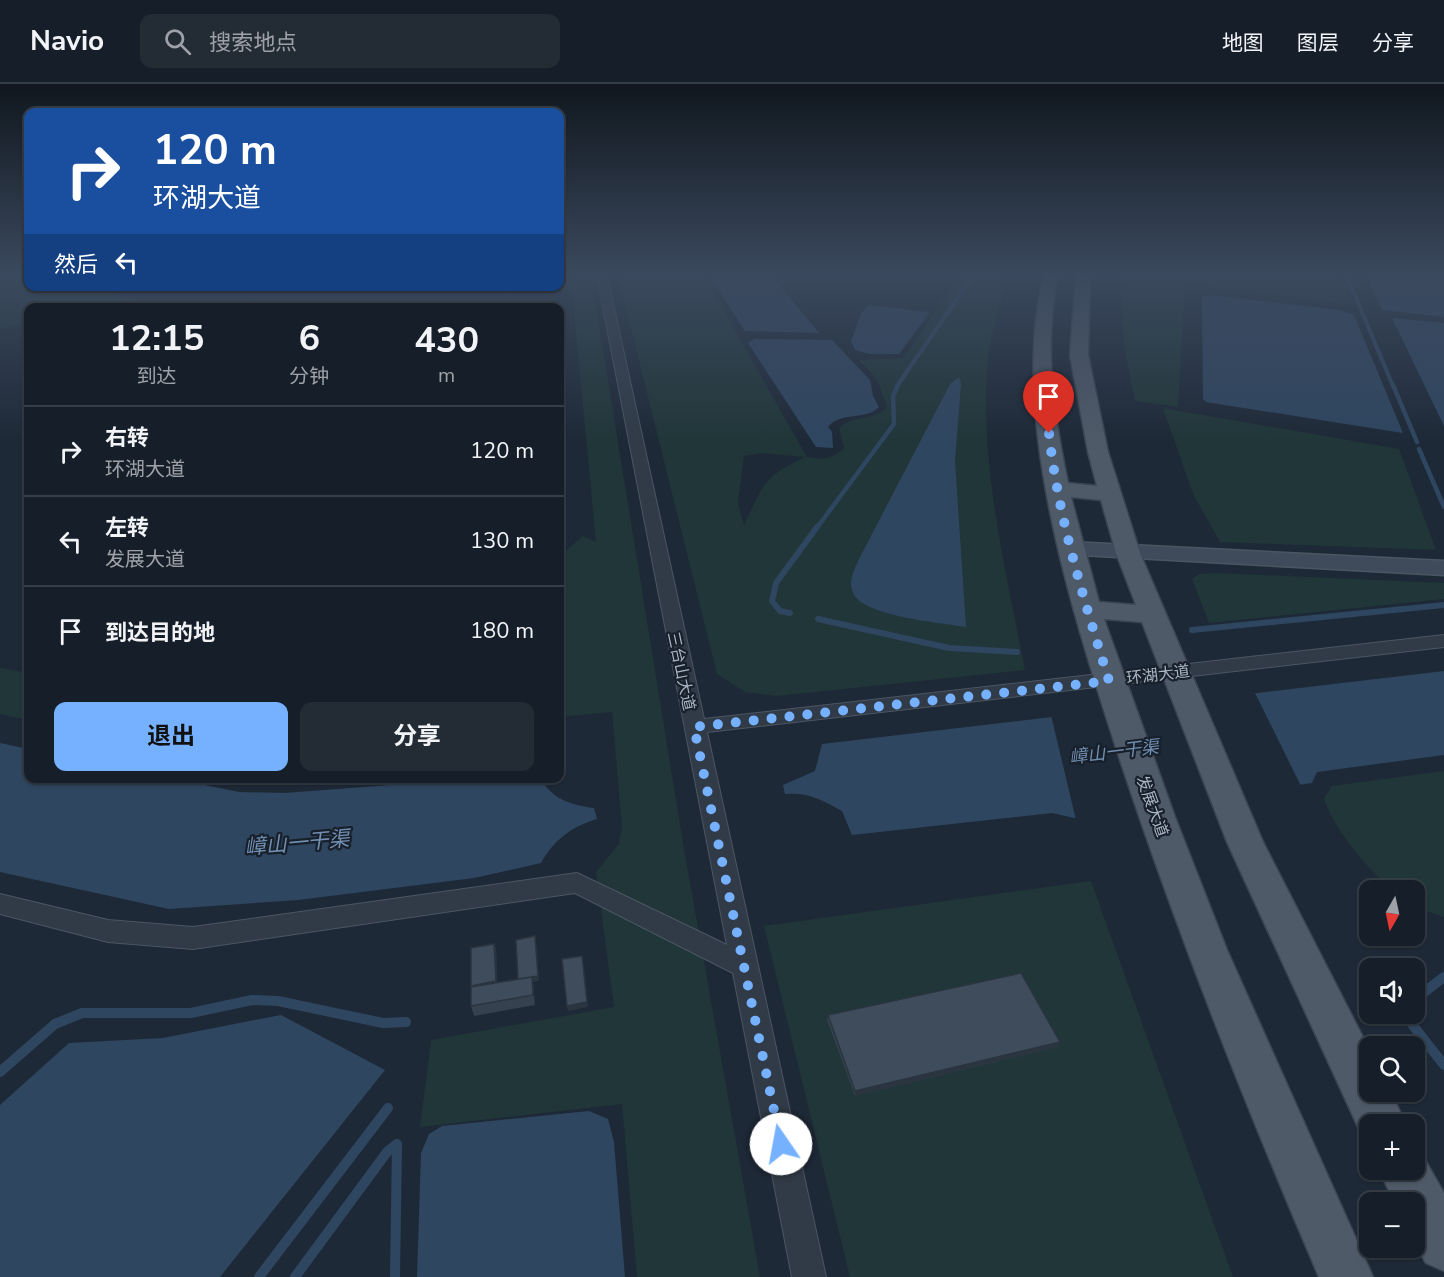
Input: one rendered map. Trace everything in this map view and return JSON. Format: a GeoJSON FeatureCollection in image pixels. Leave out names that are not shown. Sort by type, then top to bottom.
{"type":"FeatureCollection","features":[{"type":"Feature","properties":{"kind":"main road","name":"发展大道"},"geometry":{"type":"LineString","coordinates":[[1045,332],[1044,386],[1057,489],[1070,549],[1112,688],[1156,817],[1207,948],[1346,1277]]}},
{"type":"Feature","properties":{"kind":"main road"},"geometry":{"type":"LineString","coordinates":[[1079,332],[1079,354],[1092,424],[1128,553],[1230,808],[1377,1114]]}},
{"type":"Feature","properties":{"kind":"main road"},"geometry":{"type":"LineString","coordinates":[[1057,489],[1110,495]]}},
{"type":"Feature","properties":{"kind":"main road"},"geometry":{"type":"LineString","coordinates":[[1070,549],[1444,568]]}},
{"type":"Feature","properties":{"kind":"main road"},"geometry":{"type":"LineString","coordinates":[[1087,609],[1152,615]]}},
{"type":"Feature","properties":{"kind":"main road"},"geometry":{"type":"LineString","coordinates":[[1409,1180],[1444,1245]]}},
{"type":"Feature","properties":{"kind":"street","name":"三台山大道"},"geometry":{"type":"LineString","coordinates":[[613,332],[809,1277]]}},
{"type":"Feature","properties":{"kind":"street","name":"环湖大道"},"geometry":{"type":"LineString","coordinates":[[694,727],[1112,688],[1444,641]]}},
{"type":"Feature","properties":{"kind":"street"},"geometry":{"type":"LineString","coordinates":[[0,904],[108,931],[193,938],[577,883],[744,966]]}},
{"type":"Feature","properties":{"kind":"green space"},"geometry":{"type":"Polygon","coordinates":[[[576,332],[600,332],[683,843],[760,1277],[637,1277],[622,1104],[420,1127],[431,1040],[614,1007],[596,872],[619,844],[622,827],[612,712],[564,717],[564,553],[583,536],[596,542],[576,332]]]}},
{"type":"Feature","properties":{"kind":"green space"},"geometry":{"type":"Polygon","coordinates":[[[632,332],[736,332],[807,457],[827,458],[844,448],[839,428],[850,421],[876,414],[887,407],[877,379],[859,360],[903,358],[922,332],[993,332],[988,358],[986,408],[991,484],[1025,670],[777,696],[745,692],[717,674],[632,332]],[[761,453],[744,456],[738,503],[744,525],[761,490],[780,470],[805,457],[761,453]]]}},
{"type":"Feature","properties":{"kind":"green space"},"geometry":{"type":"Polygon","coordinates":[[[1123,332],[1182,332],[1178,407],[1135,401],[1123,332]]]}},
{"type":"Feature","properties":{"kind":"green space"},"geometry":{"type":"Polygon","coordinates":[[[1163,408],[1399,449],[1436,550],[1220,542],[1193,494],[1163,408]]]}},
{"type":"Feature","properties":{"kind":"green space"},"geometry":{"type":"Polygon","coordinates":[[[1199,574],[1444,583],[1444,599],[1209,623],[1192,579],[1199,574]]]}},
{"type":"Feature","properties":{"kind":"green space"},"geometry":{"type":"Polygon","coordinates":[[[0,668],[24,672],[24,719],[0,714],[0,668]]]}},
{"type":"Feature","properties":{"kind":"green space"},"geometry":{"type":"Polygon","coordinates":[[[1444,771],[1444,917],[1425,910],[1425,880],[1382,880],[1363,861],[1343,836],[1324,798],[1332,786],[1444,771]]]}},
{"type":"Feature","properties":{"kind":"green space"},"geometry":{"type":"Polygon","coordinates":[[[1091,881],[1233,1277],[850,1277],[764,926],[1091,881]]]}},
{"type":"Feature","properties":{"kind":"water"},"geometry":{"type":"Polygon","coordinates":[[[770,332],[818,332],[819,333],[770,332]]]}},
{"type":"Feature","properties":{"kind":"water"},"geometry":{"type":"Polygon","coordinates":[[[854,332],[915,332],[899,354],[869,354],[855,350],[851,341],[854,332]]]}},
{"type":"Feature","properties":{"kind":"water"},"geometry":{"type":"Polygon","coordinates":[[[1202,332],[1361,332],[1403,433],[1206,402],[1203,399],[1202,332]]]}},
{"type":"Feature","properties":{"kind":"water"},"geometry":{"type":"Polygon","coordinates":[[[1399,332],[1444,332],[1444,426],[1399,332]]]}},
{"type":"Feature","properties":{"kind":"water"},"geometry":{"type":"Polygon","coordinates":[[[754,339],[832,340],[870,380],[873,396],[879,407],[867,414],[846,417],[833,422],[828,427],[832,432],[833,448],[816,447],[748,343],[754,339]]]}},
{"type":"Feature","properties":{"kind":"water"},"geometry":{"type":"Polygon","coordinates":[[[959,377],[961,384],[955,461],[966,627],[923,621],[873,608],[861,602],[854,595],[851,586],[859,559],[950,384],[959,377]]]}},
{"type":"Feature","properties":{"kind":"water","name":"嶂山一干渠"},"geometry":{"type":"Polygon","coordinates":[[[1444,671],[1444,755],[1317,772],[1312,783],[1074,818],[1052,813],[852,835],[842,811],[822,800],[785,794],[783,785],[815,771],[822,744],[1444,671]]]}},
{"type":"Feature","properties":{"kind":"water","name":"嶂山一干渠"},"geometry":{"type":"Polygon","coordinates":[[[0,743],[24,748],[24,783],[195,783],[239,792],[284,793],[418,783],[543,783],[563,800],[594,808],[597,819],[564,835],[541,863],[474,878],[298,900],[169,909],[0,872],[0,743]]]}},
{"type":"Feature","properties":{"kind":"water"},"geometry":{"type":"Polygon","coordinates":[[[281,1015],[385,1070],[220,1277],[0,1277],[0,1105],[69,1043],[163,1038],[281,1015]]]}},
{"type":"Feature","properties":{"kind":"water"},"geometry":{"type":"Polygon","coordinates":[[[589,1111],[608,1119],[614,1142],[625,1277],[417,1277],[421,1153],[429,1134],[442,1126],[589,1111]]]}},
{"type":"Feature","properties":{"kind":"pier"},"geometry":{"type":"Polygon","coordinates":[[[1253,689],[1302,788],[1076,820],[1051,715],[1253,689]]]}},
{"type":"Feature","properties":{"kind":"building"},"geometry":{"type":"Polygon","coordinates":[[[535,936],[538,976],[518,979],[516,940],[535,936]]]}},
{"type":"Feature","properties":{"kind":"building"},"geometry":{"type":"Polygon","coordinates":[[[494,944],[496,981],[471,986],[471,948],[494,944]]]}},
{"type":"Feature","properties":{"kind":"building"},"geometry":{"type":"Polygon","coordinates":[[[582,956],[587,1002],[567,1006],[562,959],[582,956]]]}},
{"type":"Feature","properties":{"kind":"building"},"geometry":{"type":"Polygon","coordinates":[[[1021,973],[1060,1042],[855,1091],[828,1015],[1021,973]]]}},
{"type":"Feature","properties":{"kind":"building"},"geometry":{"type":"Polygon","coordinates":[[[532,977],[533,995],[471,1006],[471,987],[532,977]]]}},
{"type":"Feature","properties":{"kind":"waterway"},"geometry":{"type":"LineString","coordinates":[[897,386],[935,332]]}},
{"type":"Feature","properties":{"kind":"waterway"},"geometry":{"type":"LineString","coordinates":[[1370,332],[1393,386]]}},
{"type":"Feature","properties":{"kind":"waterway"},"geometry":{"type":"LineString","coordinates":[[816,529],[894,424],[893,396],[898,385]]}},
{"type":"Feature","properties":{"kind":"waterway"},"geometry":{"type":"LineString","coordinates":[[1393,385],[1417,442]]}},
{"type":"Feature","properties":{"kind":"waterway"},"geometry":{"type":"LineString","coordinates":[[1419,449],[1444,507]]}},
{"type":"Feature","properties":{"kind":"waterway"},"geometry":{"type":"LineString","coordinates":[[790,613],[780,611],[772,601],[776,583],[817,527]]}},
{"type":"Feature","properties":{"kind":"waterway"},"geometry":{"type":"LineString","coordinates":[[1192,630],[1444,605]]}},
{"type":"Feature","properties":{"kind":"waterway"},"geometry":{"type":"LineString","coordinates":[[818,619],[949,648],[1017,652]]}},
{"type":"Feature","properties":{"kind":"waterway"},"geometry":{"type":"LineString","coordinates":[[1425,992],[1444,977]]}},
{"type":"Feature","properties":{"kind":"waterway"},"geometry":{"type":"LineString","coordinates":[[0,1072],[55,1024],[82,1013],[191,1013],[252,1000],[278,1001],[383,1023],[406,1022]]}},
{"type":"Feature","properties":{"kind":"waterway"},"geometry":{"type":"LineString","coordinates":[[1412,1024],[1444,1065]]}},
{"type":"Feature","properties":{"kind":"waterway"},"geometry":{"type":"LineString","coordinates":[[259,1277],[388,1108]]}},
{"type":"Feature","properties":{"kind":"waterway"},"geometry":{"type":"LineString","coordinates":[[295,1277],[387,1152],[397,1144],[395,1277]]}},
{"type":"Feature","properties":{"kind":"route"},"geometry":{"type":"LineString","coordinates":[[781,1144],[694,727],[1109,681],[1070,549],[1054,472],[1049,433]]}}]}
